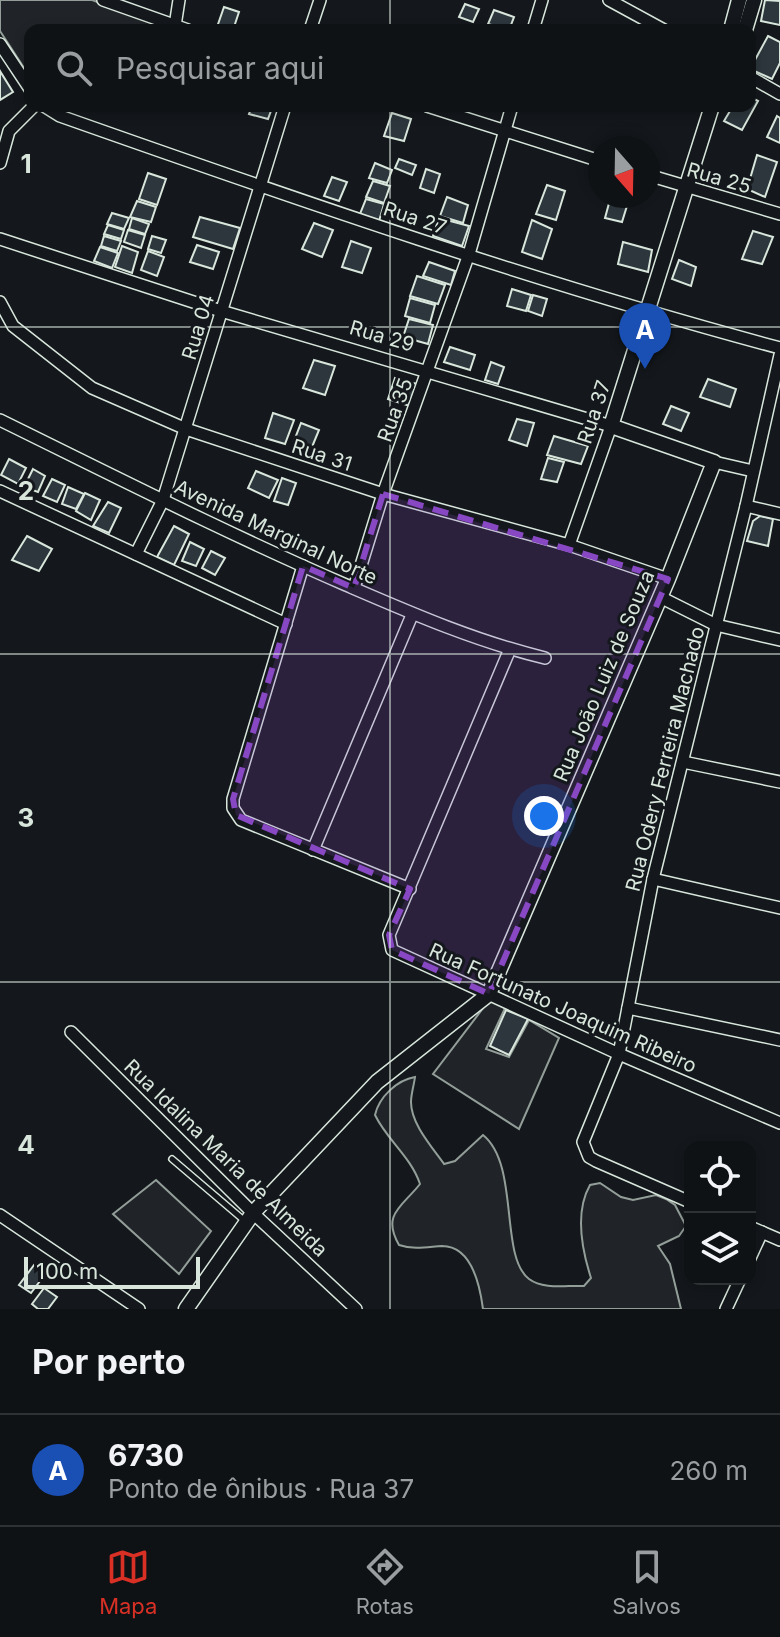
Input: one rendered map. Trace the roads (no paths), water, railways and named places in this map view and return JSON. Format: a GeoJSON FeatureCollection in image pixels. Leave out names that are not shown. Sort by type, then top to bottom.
{"type":"FeatureCollection","features":[{"type":"Feature","properties":{"kind":"street"},"geometry":{"type":"LineString","coordinates":[[103,0],[163,24]]}},
{"type":"Feature","properties":{"kind":"street"},"geometry":{"type":"LineString","coordinates":[[174,24],[179,0]]}},
{"type":"Feature","properties":{"kind":"street"},"geometry":{"type":"LineString","coordinates":[[312,24],[320,0]]}},
{"type":"Feature","properties":{"kind":"street"},"geometry":{"type":"LineString","coordinates":[[535,24],[542,0]]}},
{"type":"Feature","properties":{"kind":"street"},"geometry":{"type":"LineString","coordinates":[[609,0],[653,24]]}},
{"type":"Feature","properties":{"kind":"street"},"geometry":{"type":"LineString","coordinates":[[733,24],[739,0]]}},
{"type":"Feature","properties":{"kind":"street"},"geometry":{"type":"LineString","coordinates":[[747,24],[754,0]]}},
{"type":"Feature","properties":{"kind":"street"},"geometry":{"type":"LineString","coordinates":[[0,44],[24,80]]}},
{"type":"Feature","properties":{"kind":"street"},"geometry":{"type":"LineString","coordinates":[[756,80],[780,94]]}},
{"type":"Feature","properties":{"kind":"street"},"geometry":{"type":"LineString","coordinates":[[0,163],[9,131],[28,112]]}},
{"type":"Feature","properties":{"kind":"street","name":"Rua 27"},"geometry":{"type":"LineString","coordinates":[[54,112],[259,186],[646,312],[780,348]]}},
{"type":"Feature","properties":{"kind":"street","name":"Rua 04"},"geometry":{"type":"LineString","coordinates":[[136,554],[163,500],[283,112]]}},
{"type":"Feature","properties":{"kind":"street"},"geometry":{"type":"LineString","coordinates":[[446,112],[588,157]]}},
{"type":"Feature","properties":{"kind":"street","name":"Rua 35"},"geometry":{"type":"LineString","coordinates":[[354,588],[383,494],[469,254],[510,112]]}},
{"type":"Feature","properties":{"kind":"street","name":"Rua 37"},"geometry":{"type":"LineString","coordinates":[[569,545],[611,426],[710,112]]}},
{"type":"Feature","properties":{"kind":"street","name":"Rua 25"},"geometry":{"type":"LineString","coordinates":[[660,179],[780,214]]}},
{"type":"Feature","properties":{"kind":"street","name":"Rua 29"},"geometry":{"type":"LineString","coordinates":[[0,239],[221,311],[429,370],[611,426],[714,462],[753,471]]}},
{"type":"Feature","properties":{"kind":"street","name":"Rua 31"},"geometry":{"type":"LineString","coordinates":[[0,302],[13,326],[92,388],[186,429],[383,494],[569,545],[668,579]]}},
{"type":"Feature","properties":{"kind":"street"},"geometry":{"type":"LineString","coordinates":[[778,374],[780,355]]}},
{"type":"Feature","properties":{"kind":"street","name":"Rua Odery Ferreira Machado"},"geometry":{"type":"LineString","coordinates":[[684,1199],[596,1161],[585,1150],[585,1133],[619,1054],[653,879],[778,374]]}},
{"type":"Feature","properties":{"kind":"street","name":"Avenida Marginal Norte"},"geometry":{"type":"LineString","coordinates":[[0,420],[163,500],[412,615],[545,658]]}},
{"type":"Feature","properties":{"kind":"street","name":"Rua João Luiz de Souza"},"geometry":{"type":"LineString","coordinates":[[186,1309],[250,1218],[377,1082],[489,994],[668,579],[714,462]]}},
{"type":"Feature","properties":{"kind":"street"},"geometry":{"type":"LineString","coordinates":[[0,491],[286,624]]}},
{"type":"Feature","properties":{"kind":"street"},"geometry":{"type":"LineString","coordinates":[[746,506],[780,514]]}},
{"type":"Feature","properties":{"kind":"street"},"geometry":{"type":"LineString","coordinates":[[303,566],[233,799],[233,808],[241,820],[410,889],[510,649]]}},
{"type":"Feature","properties":{"kind":"street"},"geometry":{"type":"LineString","coordinates":[[660,597],[716,625],[780,640]]}},
{"type":"Feature","properties":{"kind":"street"},"geometry":{"type":"LineString","coordinates":[[313,850],[412,615]]}},
{"type":"Feature","properties":{"kind":"street"},"geometry":{"type":"LineString","coordinates":[[683,762],[780,782]]}},
{"type":"Feature","properties":{"kind":"street"},"geometry":{"type":"LineString","coordinates":[[653,879],[780,908]]}},
{"type":"Feature","properties":{"kind":"street","name":"Rua Fortunato Joaquim Ribeiro"},"geometry":{"type":"LineString","coordinates":[[410,889],[389,935],[392,950],[619,1054],[780,1123]]}},
{"type":"Feature","properties":{"kind":"street"},"geometry":{"type":"LineString","coordinates":[[628,1008],[780,1040]]}},
{"type":"Feature","properties":{"kind":"street","name":"Rua Idalina Maria de Almeida"},"geometry":{"type":"LineString","coordinates":[[71,1032],[250,1218],[356,1309]]}},
{"type":"Feature","properties":{"kind":"street"},"geometry":{"type":"LineString","coordinates":[[0,1215],[139,1309]]}},
{"type":"Feature","properties":{"kind":"street"},"geometry":{"type":"LineString","coordinates":[[756,1230],[780,1240]]}},
{"type":"Feature","properties":{"kind":"street"},"geometry":{"type":"LineString","coordinates":[[756,1245],[762,1232]]}},
{"type":"Feature","properties":{"kind":"street"},"geometry":{"type":"LineString","coordinates":[[726,1309],[737,1285]]}},
{"type":"Feature","properties":{"kind":"lane"},"geometry":{"type":"LineString","coordinates":[[172,1159],[250,1218]]}},
{"type":"Feature","properties":{"kind":"place","name":"6730"},"geometry":{"type":"Point","coordinates":[645,369]}}]}
